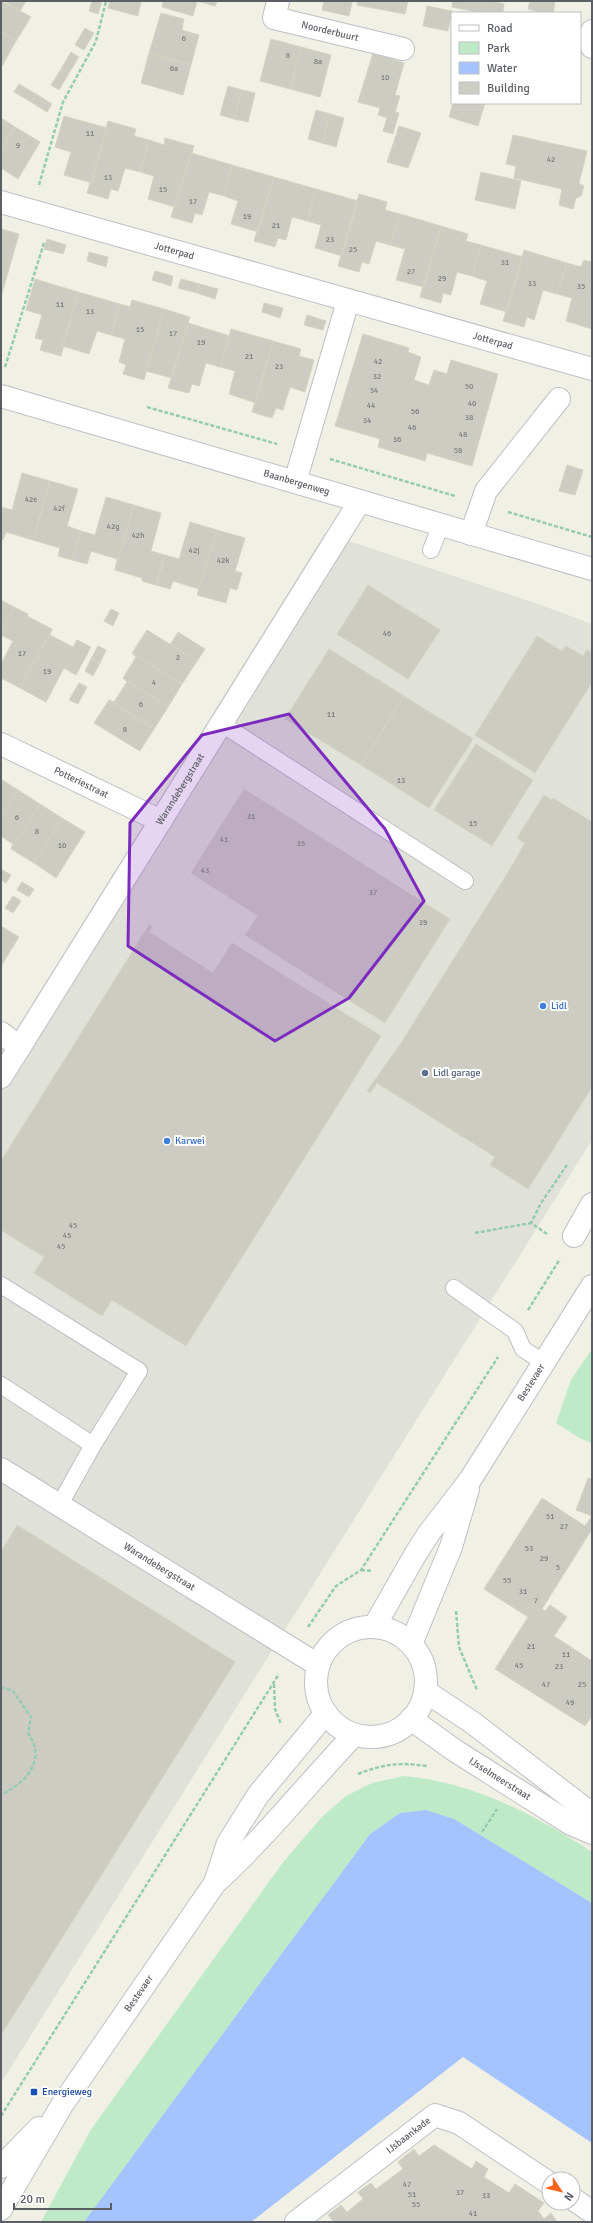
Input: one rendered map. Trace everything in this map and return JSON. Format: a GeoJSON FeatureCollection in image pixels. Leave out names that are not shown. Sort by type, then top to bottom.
{"type":"FeatureCollection","features":[{"type":"Feature","properties":{"kind":"street","name":"Noorderbuurt"},"geometry":{"type":"LineString","coordinates":[[278,1],[274,18],[403,49]]}},
{"type":"Feature","properties":{"kind":"street"},"geometry":{"type":"LineString","coordinates":[[592,31],[592,47]]}},
{"type":"Feature","properties":{"kind":"street","name":"Jotterpad"},"geometry":{"type":"LineString","coordinates":[[1,202],[592,369]]}},
{"type":"Feature","properties":{"kind":"street"},"geometry":{"type":"LineString","coordinates":[[295,482],[348,301]]}},
{"type":"Feature","properties":{"kind":"street","name":"Baanbergenweg"},"geometry":{"type":"LineString","coordinates":[[1,396],[592,568]]}},
{"type":"Feature","properties":{"kind":"street"},"geometry":{"type":"LineString","coordinates":[[471,534],[486,491],[559,399]]}},
{"type":"Feature","properties":{"kind":"street","name":"Warandebergstraat"},"geometry":{"type":"LineString","coordinates":[[1,1078],[360,501]]}},
{"type":"Feature","properties":{"kind":"street","name":"Potteriestraat"},"geometry":{"type":"LineString","coordinates":[[1,744],[161,822]]}},
{"type":"Feature","properties":{"kind":"street"},"geometry":{"type":"LineString","coordinates":[[1,1033],[20,1047]]}},
{"type":"Feature","properties":{"kind":"street"},"geometry":{"type":"LineString","coordinates":[[574,1236],[592,1204]]}},
{"type":"Feature","properties":{"kind":"street","name":"Bestevaer"},"geometry":{"type":"LineString","coordinates":[[374,1627],[429,1533],[470,1480],[592,1286]]}},
{"type":"Feature","properties":{"kind":"street","name":"Warandebergstraat"},"geometry":{"type":"LineString","coordinates":[[1,1469],[318,1665]]}},
{"type":"Feature","properties":{"kind":"street","name":"Bestevaer"},"geometry":{"type":"LineString","coordinates":[[411,1644],[452,1547],[470,1480]]}},
{"type":"Feature","properties":{"kind":"street"},"geometry":{"type":"LineString","coordinates":[[374,1627],[392,1630],[411,1644],[424,1663],[426,1686],[420,1709],[403,1728],[380,1737],[354,1735],[332,1722],[320,1705],[316,1685],[318,1665],[327,1648],[340,1636],[356,1629],[374,1627]]}},
{"type":"Feature","properties":{"kind":"street"},"geometry":{"type":"LineString","coordinates":[[425,1691],[473,1723],[592,1814]]}},
{"type":"Feature","properties":{"kind":"street","name":"Bestevaer"},"geometry":{"type":"LineString","coordinates":[[215,1883],[228,1843],[258,1795],[326,1713]]}},
{"type":"Feature","properties":{"kind":"street","name":"IJsselmeerstraat"},"geometry":{"type":"LineString","coordinates":[[411,1719],[454,1750],[572,1824],[592,1833]]}},
{"type":"Feature","properties":{"kind":"street","name":"Bestevaer"},"geometry":{"type":"LineString","coordinates":[[1,2209],[62,2105],[215,1883],[238,1862],[354,1735]]}},
{"type":"Feature","properties":{"kind":"street","name":"Bestevaer"},"geometry":{"type":"LineString","coordinates":[[1,2167],[62,2105]]}},
{"type":"Feature","properties":{"kind":"street","name":"IJsbaankade"},"geometry":{"type":"LineString","coordinates":[[296,2222],[435,2115],[460,2123],[541,2178]]}},
{"type":"Feature","properties":{"kind":"street"},"geometry":{"type":"LineString","coordinates":[[581,2204],[592,2212]]}},
{"type":"Feature","properties":{"kind":"lane"},"geometry":{"type":"LineString","coordinates":[[431,550],[441,525]]}},
{"type":"Feature","properties":{"kind":"lane"},"geometry":{"type":"LineString","coordinates":[[222,724],[465,881]]}},
{"type":"Feature","properties":{"kind":"lane"},"geometry":{"type":"LineString","coordinates":[[1,1284],[139,1371],[93,1445],[59,1506]]}},
{"type":"Feature","properties":{"kind":"lane"},"geometry":{"type":"LineString","coordinates":[[454,1288],[515,1331],[523,1349],[543,1362]]}},
{"type":"Feature","properties":{"kind":"lane"},"geometry":{"type":"LineString","coordinates":[[1,1385],[93,1445]]}},
{"type":"Feature","properties":{"kind":"path"},"geometry":{"type":"LineString","coordinates":[[32,210],[63,102],[96,41],[106,1]]}},
{"type":"Feature","properties":{"kind":"path"},"geometry":{"type":"LineString","coordinates":[[5,367],[52,216]]}},
{"type":"Feature","properties":{"kind":"path"},"geometry":{"type":"LineString","coordinates":[[531,1223],[541,1203],[567,1165]]}},
{"type":"Feature","properties":{"kind":"path"},"geometry":{"type":"LineString","coordinates":[[475,1233],[531,1223],[549,1235]]}},
{"type":"Feature","properties":{"kind":"path"},"geometry":{"type":"LineString","coordinates":[[456,1610],[459,1647],[474,1685],[485,1701],[473,1723]]}},
{"type":"Feature","properties":{"kind":"path"},"geometry":{"type":"LineString","coordinates":[[1,1686],[13,1691],[31,1717],[28,1733],[35,1743],[36,1757],[26,1777],[16,1787],[1,1795]]}},
{"type":"Feature","properties":{"kind":"path"},"geometry":{"type":"LineString","coordinates":[[352,1776],[383,1764],[405,1763],[439,1768],[454,1750]]}},
{"type":"Feature","properties":{"kind":"path"},"geometry":{"type":"LineString","coordinates":[[482,1832],[498,1808]]}},
{"type":"Feature","properties":{"kind":"highlighted area"},"geometry":{"type":"Polygon","coordinates":[[[289,714],[385,829],[424,901],[349,998],[275,1041],[128,946],[130,823],[202,735],[289,714]]]}},
{"type":"Feature","properties":{"kind":"shaded area"},"geometry":{"type":"Polygon","coordinates":[[[325,533],[541,605],[592,624],[592,1140],[1,2083],[1,1054],[325,533]]]}},
{"type":"Feature","properties":{"kind":"green space"},"geometry":{"type":"Polygon","coordinates":[[[592,1349],[592,1443],[581,1439],[556,1423],[571,1380],[592,1349]]]}},
{"type":"Feature","properties":{"kind":"green space"},"geometry":{"type":"Polygon","coordinates":[[[404,1776],[455,1785],[502,1802],[548,1825],[592,1852],[592,1903],[454,1819],[426,1810],[400,1813],[370,1834],[84,2222],[41,2222],[90,2131],[284,1861],[322,1817],[346,1796],[372,1783],[404,1776]]]}},
{"type":"Feature","properties":{"kind":"water"},"geometry":{"type":"Polygon","coordinates":[[[426,1810],[454,1819],[592,1903],[592,2143],[463,2057],[251,2222],[84,2222],[370,1834],[400,1813],[426,1810]]]}},
{"type":"Feature","properties":{"kind":"building"},"geometry":{"type":"Polygon","coordinates":[[[1,1],[31,17],[16,41],[1,32],[1,1]]]}},
{"type":"Feature","properties":{"kind":"building"},"geometry":{"type":"Polygon","coordinates":[[[4,1],[26,1],[20,11],[4,1]]]}},
{"type":"Feature","properties":{"kind":"building"},"geometry":{"type":"Polygon","coordinates":[[[92,1],[102,1],[98,14],[89,11],[92,1]]]}},
{"type":"Feature","properties":{"kind":"building"},"geometry":{"type":"Polygon","coordinates":[[[110,1],[141,2],[138,16],[108,8],[110,1]]]}},
{"type":"Feature","properties":{"kind":"building"},"geometry":{"type":"Polygon","coordinates":[[[163,1],[197,1],[193,16],[162,7],[163,1]]]}},
{"type":"Feature","properties":{"kind":"building"},"geometry":{"type":"Polygon","coordinates":[[[197,1],[217,1],[215,6],[197,1]]]}},
{"type":"Feature","properties":{"kind":"building"},"geometry":{"type":"Polygon","coordinates":[[[324,1],[352,2],[349,16],[322,10],[324,1]]]}},
{"type":"Feature","properties":{"kind":"building"},"geometry":{"type":"Polygon","coordinates":[[[358,1],[408,1],[405,14],[357,5],[358,1]]]}},
{"type":"Feature","properties":{"kind":"building"},"geometry":{"type":"Polygon","coordinates":[[[453,1],[491,1],[504,4],[503,12],[476,12],[452,7],[453,1]]]}},
{"type":"Feature","properties":{"kind":"building"},"geometry":{"type":"Polygon","coordinates":[[[530,1],[555,1],[553,12],[538,12],[528,9],[530,1]]]}},
{"type":"Feature","properties":{"kind":"building"},"geometry":{"type":"Polygon","coordinates":[[[427,6],[452,11],[448,31],[423,26],[427,6]]]}},
{"type":"Feature","properties":{"kind":"building"},"geometry":{"type":"Polygon","coordinates":[[[161,13],[184,19],[182,30],[199,35],[191,65],[149,53],[161,13]]]}},
{"type":"Feature","properties":{"kind":"building"},"geometry":{"type":"Polygon","coordinates":[[[85,28],[94,33],[84,50],[75,45],[85,28]]]}},
{"type":"Feature","properties":{"kind":"building"},"geometry":{"type":"Polygon","coordinates":[[[1,32],[16,41],[2,66],[1,65],[1,32]]]}},
{"type":"Feature","properties":{"kind":"building"},"geometry":{"type":"Polygon","coordinates":[[[271,39],[301,47],[290,89],[260,81],[271,39]]]}},
{"type":"Feature","properties":{"kind":"building"},"geometry":{"type":"Polygon","coordinates":[[[301,47],[331,55],[320,97],[290,89],[301,47]]]}},
{"type":"Feature","properties":{"kind":"building"},"geometry":{"type":"Polygon","coordinates":[[[71,52],[79,57],[69,73],[61,69],[71,52]]]}},
{"type":"Feature","properties":{"kind":"building"},"geometry":{"type":"Polygon","coordinates":[[[149,53],[191,65],[183,95],[141,83],[149,53]]]}},
{"type":"Feature","properties":{"kind":"building"},"geometry":{"type":"Polygon","coordinates":[[[373,53],[404,63],[395,95],[400,96],[395,112],[399,113],[393,134],[383,131],[387,118],[378,115],[380,108],[358,102],[373,53]]]}},
{"type":"Feature","properties":{"kind":"building"},"geometry":{"type":"Polygon","coordinates":[[[61,69],[69,73],[59,90],[51,85],[61,69]]]}},
{"type":"Feature","properties":{"kind":"building"},"geometry":{"type":"Polygon","coordinates":[[[19,84],[36,94],[31,102],[14,92],[19,84]]]}},
{"type":"Feature","properties":{"kind":"building"},"geometry":{"type":"Polygon","coordinates":[[[228,86],[242,90],[234,119],[220,115],[228,86]]]}},
{"type":"Feature","properties":{"kind":"building"},"geometry":{"type":"Polygon","coordinates":[[[242,90],[255,93],[248,122],[234,119],[242,90]]]}},
{"type":"Feature","properties":{"kind":"building"},"geometry":{"type":"Polygon","coordinates":[[[36,94],[52,104],[47,112],[31,102],[36,94]]]}},
{"type":"Feature","properties":{"kind":"building"},"geometry":{"type":"Polygon","coordinates":[[[453,104],[485,104],[478,126],[449,117],[453,104]]]}},
{"type":"Feature","properties":{"kind":"building"},"geometry":{"type":"Polygon","coordinates":[[[316,110],[330,114],[322,143],[308,139],[316,110]]]}},
{"type":"Feature","properties":{"kind":"building"},"geometry":{"type":"Polygon","coordinates":[[[330,114],[344,118],[336,147],[322,143],[330,114]]]}},
{"type":"Feature","properties":{"kind":"building"},"geometry":{"type":"Polygon","coordinates":[[[64,116],[107,128],[92,183],[64,175],[71,152],[55,147],[64,116]]]}},
{"type":"Feature","properties":{"kind":"building"},"geometry":{"type":"Polygon","coordinates":[[[1,118],[15,127],[1,151],[1,118]]]}},
{"type":"Feature","properties":{"kind":"building"},"geometry":{"type":"Polygon","coordinates":[[[108,121],[136,129],[134,136],[149,140],[140,172],[125,168],[118,191],[111,189],[108,199],[87,193],[108,121]]]}},
{"type":"Feature","properties":{"kind":"building"},"geometry":{"type":"Polygon","coordinates":[[[399,126],[421,133],[408,168],[387,162],[399,126]]]}},
{"type":"Feature","properties":{"kind":"building"},"geometry":{"type":"Polygon","coordinates":[[[15,127],[40,142],[18,179],[1,168],[1,151],[15,127]]]}},
{"type":"Feature","properties":{"kind":"building"},"geometry":{"type":"Polygon","coordinates":[[[513,135],[587,151],[579,183],[584,186],[581,196],[576,198],[573,209],[559,205],[562,189],[514,178],[516,166],[506,164],[513,135]]]}},
{"type":"Feature","properties":{"kind":"building"},"geometry":{"type":"Polygon","coordinates":[[[165,138],[194,146],[175,207],[148,199],[154,176],[140,172],[149,140],[164,145],[165,138]]]}},
{"type":"Feature","properties":{"kind":"building"},"geometry":{"type":"Polygon","coordinates":[[[191,153],[232,165],[224,196],[209,192],[202,215],[195,213],[192,223],[171,217],[191,153]]]}},
{"type":"Feature","properties":{"kind":"building"},"geometry":{"type":"Polygon","coordinates":[[[232,165],[274,177],[258,232],[231,224],[238,201],[224,196],[232,165]]]}},
{"type":"Feature","properties":{"kind":"building"},"geometry":{"type":"Polygon","coordinates":[[[481,172],[521,181],[515,209],[475,200],[481,172]]]}},
{"type":"Feature","properties":{"kind":"building"},"geometry":{"type":"Polygon","coordinates":[[[274,177],[316,189],[307,221],[292,217],[286,240],[278,238],[275,247],[254,241],[274,177]]]}},
{"type":"Feature","properties":{"kind":"building"},"geometry":{"type":"Polygon","coordinates":[[[316,189],[358,201],[342,256],[315,248],[321,225],[307,221],[316,189]]]}},
{"type":"Feature","properties":{"kind":"building"},"geometry":{"type":"Polygon","coordinates":[[[359,194],[387,202],[385,210],[400,214],[390,245],[376,241],[369,264],[362,262],[359,272],[338,266],[359,194]]]}},
{"type":"Feature","properties":{"kind":"building"},"geometry":{"type":"Polygon","coordinates":[[[400,214],[441,226],[424,287],[396,280],[405,249],[390,245],[400,214]]]}},
{"type":"Feature","properties":{"kind":"building"},"geometry":{"type":"Polygon","coordinates":[[[441,226],[468,234],[466,241],[481,245],[472,276],[457,272],[451,295],[443,293],[441,303],[420,297],[441,226]]]}},
{"type":"Feature","properties":{"kind":"building"},"geometry":{"type":"Polygon","coordinates":[[[1,229],[19,234],[1,297],[1,229]]]}},
{"type":"Feature","properties":{"kind":"building"},"geometry":{"type":"Polygon","coordinates":[[[47,239],[66,245],[63,254],[44,249],[47,239]]]}},
{"type":"Feature","properties":{"kind":"building"},"geometry":{"type":"Polygon","coordinates":[[[481,245],[523,257],[507,312],[480,304],[487,281],[472,276],[481,245]]]}},
{"type":"Feature","properties":{"kind":"building"},"geometry":{"type":"Polygon","coordinates":[[[524,250],[567,263],[557,294],[543,290],[534,320],[527,317],[524,327],[503,321],[524,250]]]}},
{"type":"Feature","properties":{"kind":"building"},"geometry":{"type":"Polygon","coordinates":[[[89,252],[108,257],[106,267],[87,261],[89,252]]]}},
{"type":"Feature","properties":{"kind":"building"},"geometry":{"type":"Polygon","coordinates":[[[584,260],[592,262],[592,329],[566,321],[572,298],[557,294],[567,263],[581,267],[584,260]]]}},
{"type":"Feature","properties":{"kind":"building"},"geometry":{"type":"Polygon","coordinates":[[[155,271],[173,276],[171,286],[152,280],[155,271]]]}},
{"type":"Feature","properties":{"kind":"building"},"geometry":{"type":"Polygon","coordinates":[[[35,279],[78,292],[61,356],[40,350],[43,340],[35,338],[42,315],[26,310],[35,279]]]}},
{"type":"Feature","properties":{"kind":"building"},"geometry":{"type":"Polygon","coordinates":[[[181,279],[200,284],[197,293],[178,288],[181,279]]]}},
{"type":"Feature","properties":{"kind":"building"},"geometry":{"type":"Polygon","coordinates":[[[200,284],[218,289],[215,299],[197,293],[200,284]]]}},
{"type":"Feature","properties":{"kind":"building"},"geometry":{"type":"Polygon","coordinates":[[[78,292],[120,304],[111,335],[97,331],[89,354],[62,346],[78,292]]]}},
{"type":"Feature","properties":{"kind":"building"},"geometry":{"type":"Polygon","coordinates":[[[132,300],[164,309],[144,380],[123,374],[126,365],[119,362],[125,339],[111,335],[120,304],[130,307],[132,300]]]}},
{"type":"Feature","properties":{"kind":"building"},"geometry":{"type":"Polygon","coordinates":[[[264,303],[283,308],[280,318],[262,312],[264,303]]]}},
{"type":"Feature","properties":{"kind":"building"},"geometry":{"type":"Polygon","coordinates":[[[164,309],[190,317],[172,378],[146,371],[164,309]]]}},
{"type":"Feature","properties":{"kind":"building"},"geometry":{"type":"Polygon","coordinates":[[[307,315],[326,321],[323,330],[304,325],[307,315]]]}},
{"type":"Feature","properties":{"kind":"building"},"geometry":{"type":"Polygon","coordinates":[[[188,323],[230,336],[220,367],[206,363],[199,386],[192,384],[189,393],[168,388],[188,323]]]}},
{"type":"Feature","properties":{"kind":"building"},"geometry":{"type":"Polygon","coordinates":[[[231,329],[273,341],[256,403],[229,394],[235,371],[220,367],[231,329]]]}},
{"type":"Feature","properties":{"kind":"building"},"geometry":{"type":"Polygon","coordinates":[[[363,334],[409,348],[408,352],[421,357],[414,380],[429,385],[434,370],[447,374],[451,360],[498,374],[472,466],[427,453],[425,461],[378,447],[380,439],[335,426],[363,334]]]}},
{"type":"Feature","properties":{"kind":"building"},"geometry":{"type":"Polygon","coordinates":[[[273,341],[301,349],[299,356],[314,360],[305,392],[290,387],[283,410],[276,408],[272,418],[252,412],[273,341]]]}},
{"type":"Feature","properties":{"kind":"building"},"geometry":{"type":"Polygon","coordinates":[[[567,465],[583,470],[575,495],[559,491],[567,465]]]}},
{"type":"Feature","properties":{"kind":"building"},"geometry":{"type":"Polygon","coordinates":[[[22,473],[50,481],[33,540],[6,532],[3,540],[1,539],[1,507],[12,510],[22,473]]]}},
{"type":"Feature","properties":{"kind":"building"},"geometry":{"type":"Polygon","coordinates":[[[50,481],[78,489],[67,526],[81,531],[72,560],[58,556],[60,548],[33,540],[50,481]]]}},
{"type":"Feature","properties":{"kind":"building"},"geometry":{"type":"Polygon","coordinates":[[[106,497],[134,505],[115,570],[117,559],[91,551],[87,564],[72,560],[81,531],[95,535],[106,497]]]}},
{"type":"Feature","properties":{"kind":"building"},"geometry":{"type":"Polygon","coordinates":[[[134,505],[161,513],[151,551],[165,555],[156,585],[142,581],[142,578],[115,570],[134,505]]]}},
{"type":"Feature","properties":{"kind":"building"},"geometry":{"type":"Polygon","coordinates":[[[190,522],[217,530],[199,589],[173,581],[170,589],[156,585],[165,555],[179,559],[190,522]]]}},
{"type":"Feature","properties":{"kind":"building"},"geometry":{"type":"Polygon","coordinates":[[[217,530],[245,538],[235,571],[242,573],[237,590],[230,588],[226,603],[197,595],[217,530]]]}},
{"type":"Feature","properties":{"kind":"building"},"geometry":{"type":"Polygon","coordinates":[[[368,585],[440,630],[408,679],[337,634],[368,585]]]}},
{"type":"Feature","properties":{"kind":"building"},"geometry":{"type":"Polygon","coordinates":[[[1,600],[14,607],[1,632],[1,600]]]}},
{"type":"Feature","properties":{"kind":"building"},"geometry":{"type":"Polygon","coordinates":[[[14,607],[28,614],[27,616],[52,629],[20,688],[1,678],[1,664],[13,641],[1,635],[1,632],[14,607]]]}},
{"type":"Feature","properties":{"kind":"building"},"geometry":{"type":"Polygon","coordinates":[[[111,609],[119,613],[113,626],[104,621],[111,609]]]}},
{"type":"Feature","properties":{"kind":"building"},"geometry":{"type":"Polygon","coordinates":[[[52,629],[50,635],[73,647],[77,640],[91,647],[76,675],[64,668],[46,702],[20,688],[52,629]]]}},
{"type":"Feature","properties":{"kind":"building"},"geometry":{"type":"Polygon","coordinates":[[[147,630],[197,661],[182,684],[132,653],[147,630]]]}},
{"type":"Feature","properties":{"kind":"building"},"geometry":{"type":"Polygon","coordinates":[[[178,632],[205,649],[197,661],[170,645],[178,632]]]}},
{"type":"Feature","properties":{"kind":"building"},"geometry":{"type":"Polygon","coordinates":[[[537,636],[562,651],[566,646],[583,656],[587,650],[592,653],[592,682],[535,773],[475,735],[537,636]]]}},
{"type":"Feature","properties":{"kind":"building"},"geometry":{"type":"Polygon","coordinates":[[[98,646],[106,650],[100,663],[91,659],[98,646]]]}},
{"type":"Feature","properties":{"kind":"building"},"geometry":{"type":"Polygon","coordinates":[[[329,649],[404,696],[361,765],[285,719],[329,649]]]}},
{"type":"Feature","properties":{"kind":"building"},"geometry":{"type":"Polygon","coordinates":[[[132,653],[182,684],[168,707],[123,678],[136,657],[132,653]]]}},
{"type":"Feature","properties":{"kind":"building"},"geometry":{"type":"Polygon","coordinates":[[[91,659],[100,663],[93,676],[85,671],[91,659]]]}},
{"type":"Feature","properties":{"kind":"building"},"geometry":{"type":"Polygon","coordinates":[[[123,678],[168,707],[154,729],[109,700],[114,702],[127,682],[123,678]]]}},
{"type":"Feature","properties":{"kind":"building"},"geometry":{"type":"Polygon","coordinates":[[[79,683],[87,687],[78,704],[69,700],[79,683]]]}},
{"type":"Feature","properties":{"kind":"building"},"geometry":{"type":"Polygon","coordinates":[[[404,696],[473,739],[429,808],[361,765],[404,696]]]}},
{"type":"Feature","properties":{"kind":"building"},"geometry":{"type":"Polygon","coordinates":[[[109,700],[154,729],[140,751],[94,723],[109,700]]]}},
{"type":"Feature","properties":{"kind":"building"},"geometry":{"type":"Polygon","coordinates":[[[476,744],[533,780],[492,846],[434,810],[476,744]]]}},
{"type":"Feature","properties":{"kind":"building"},"geometry":{"type":"Polygon","coordinates":[[[1,779],[18,790],[1,816],[1,779]]]}},
{"type":"Feature","properties":{"kind":"building"},"geometry":{"type":"Polygon","coordinates":[[[244,789],[450,919],[385,1023],[245,935],[258,916],[191,873],[244,789]]]}},
{"type":"Feature","properties":{"kind":"building"},"geometry":{"type":"Polygon","coordinates":[[[18,790],[40,804],[11,849],[13,844],[1,836],[1,816],[18,790]]]}},
{"type":"Feature","properties":{"kind":"building"},"geometry":{"type":"Polygon","coordinates":[[[544,795],[552,800],[553,798],[592,822],[592,1087],[528,1189],[490,1165],[495,1157],[377,1083],[370,1093],[367,1091],[401,1043],[510,869],[525,843],[517,838],[544,795]]]}},
{"type":"Feature","properties":{"kind":"building"},"geometry":{"type":"Polygon","coordinates":[[[40,804],[62,818],[34,863],[11,849],[40,804]]]}},
{"type":"Feature","properties":{"kind":"building"},"geometry":{"type":"Polygon","coordinates":[[[62,818],[85,832],[56,878],[34,863],[62,818]]]}},
{"type":"Feature","properties":{"kind":"building"},"geometry":{"type":"Polygon","coordinates":[[[1,869],[11,875],[6,883],[1,880],[1,869]]]}},
{"type":"Feature","properties":{"kind":"building"},"geometry":{"type":"Polygon","coordinates":[[[22,882],[34,889],[29,897],[17,890],[22,882]]]}},
{"type":"Feature","properties":{"kind":"building"},"geometry":{"type":"Polygon","coordinates":[[[13,896],[21,901],[13,913],[5,908],[13,896]]]}},
{"type":"Feature","properties":{"kind":"building"},"geometry":{"type":"Polygon","coordinates":[[[149,925],[152,927],[149,932],[213,973],[232,943],[381,1036],[186,1346],[112,1300],[102,1316],[34,1273],[44,1257],[1,1230],[1,1161],[149,925]]]}},
{"type":"Feature","properties":{"kind":"building"},"geometry":{"type":"Polygon","coordinates":[[[1,926],[19,937],[1,966],[1,926]]]}},
{"type":"Feature","properties":{"kind":"building"},"geometry":{"type":"Polygon","coordinates":[[[588,1478],[592,1479],[592,1516],[576,1510],[588,1478]]]}},
{"type":"Feature","properties":{"kind":"building"},"geometry":{"type":"Polygon","coordinates":[[[542,1498],[585,1526],[592,1516],[592,1529],[542,1609],[545,1611],[550,1605],[567,1617],[554,1636],[592,1661],[592,1716],[585,1726],[495,1669],[528,1617],[484,1589],[542,1498]]]}},
{"type":"Feature","properties":{"kind":"building"},"geometry":{"type":"Polygon","coordinates":[[[17,1525],[235,1662],[1,2035],[1,1552],[17,1525]]]}},
{"type":"Feature","properties":{"kind":"building"},"geometry":{"type":"Polygon","coordinates":[[[434,2145],[472,2169],[476,2161],[488,2169],[484,2177],[509,2193],[515,2184],[541,2201],[541,2207],[538,2211],[544,2219],[551,2213],[557,2222],[334,2222],[328,2215],[341,2205],[347,2212],[363,2199],[358,2192],[371,2183],[376,2189],[403,2169],[398,2162],[414,2149],[419,2156],[434,2145]]]}},
{"type":"Feature","properties":{"kind":"place","name":"Lidl"},"geometry":{"type":"Point","coordinates":[543,1006]}},
{"type":"Feature","properties":{"kind":"place","name":"Lidl garage"},"geometry":{"type":"Point","coordinates":[425,1073]}},
{"type":"Feature","properties":{"kind":"place","name":"Karwei"},"geometry":{"type":"Point","coordinates":[167,1141]}},
{"type":"Feature","properties":{"kind":"place","name":"Energieweg"},"geometry":{"type":"Point","coordinates":[34,2092]}}]}
